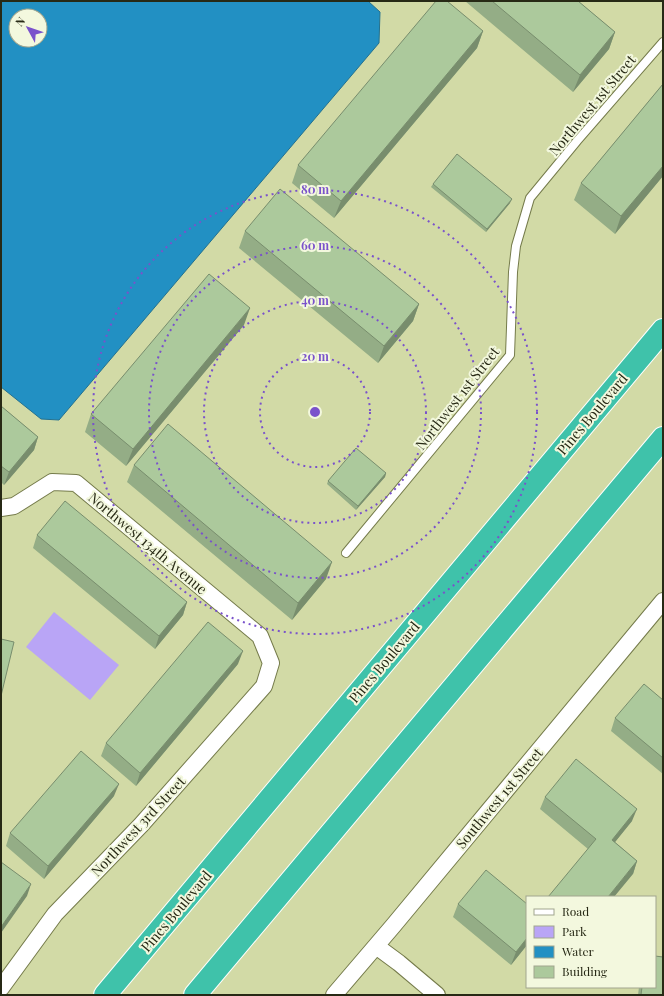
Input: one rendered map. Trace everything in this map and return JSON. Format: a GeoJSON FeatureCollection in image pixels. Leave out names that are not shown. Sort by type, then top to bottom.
{"type":"FeatureCollection","features":[{"type":"Feature","properties":{"kind":"highway","name":"Pines Boulevard"},"geometry":{"type":"LineString","coordinates":[[105,995],[663,330]]}},
{"type":"Feature","properties":{"kind":"highway"},"geometry":{"type":"LineString","coordinates":[[195,995],[663,438]]}},
{"type":"Feature","properties":{"kind":"street","name":"Northwest 134th Avenue"},"geometry":{"type":"LineString","coordinates":[[1,508],[14,506],[52,482],[76,483],[260,636],[271,663]]}},
{"type":"Feature","properties":{"kind":"street","name":"Southwest 1st Street"},"geometry":{"type":"LineString","coordinates":[[334,995],[663,601]]}},
{"type":"Feature","properties":{"kind":"street","name":"Northwest 3rd Street"},"geometry":{"type":"LineString","coordinates":[[1,988],[55,914],[141,825],[264,686],[271,663]]}},
{"type":"Feature","properties":{"kind":"street"},"geometry":{"type":"LineString","coordinates":[[376,946],[399,963],[436,995]]}},
{"type":"Feature","properties":{"kind":"lane","name":"Northwest 1st Street"},"geometry":{"type":"LineString","coordinates":[[346,553],[380,514],[510,355],[513,272],[516,246],[530,198],[663,42]]}},
{"type":"Feature","properties":{"kind":"green space"},"geometry":{"type":"Polygon","coordinates":[[[54,612],[119,665],[90,700],[26,647],[54,612]]]}},
{"type":"Feature","properties":{"kind":"water"},"geometry":{"type":"Polygon","coordinates":[[[1,1],[368,1],[380,12],[379,43],[59,420],[41,419],[1,387],[1,1]]]}},
{"type":"Feature","properties":{"kind":"building"},"geometry":{"type":"Polygon","coordinates":[[[436,1],[447,1],[483,31],[341,201],[298,165],[436,1]]]}},
{"type":"Feature","properties":{"kind":"building"},"geometry":{"type":"Polygon","coordinates":[[[492,1],[578,1],[615,32],[580,75],[492,1]]]}},
{"type":"Feature","properties":{"kind":"building"},"geometry":{"type":"Polygon","coordinates":[[[663,84],[663,166],[621,216],[581,183],[663,84]]]}},
{"type":"Feature","properties":{"kind":"building"},"geometry":{"type":"Polygon","coordinates":[[[457,154],[512,199],[487,229],[433,184],[457,154]]]}},
{"type":"Feature","properties":{"kind":"building"},"geometry":{"type":"Polygon","coordinates":[[[280,189],[419,304],[384,346],[245,231],[280,189]]]}},
{"type":"Feature","properties":{"kind":"building"},"geometry":{"type":"Polygon","coordinates":[[[209,274],[250,308],[133,449],[91,414],[209,274]]]}},
{"type":"Feature","properties":{"kind":"building"},"geometry":{"type":"Polygon","coordinates":[[[1,406],[38,437],[9,472],[1,466],[1,406]]]}},
{"type":"Feature","properties":{"kind":"building"},"geometry":{"type":"Polygon","coordinates":[[[168,424],[332,562],[298,603],[134,465],[168,424]]]}},
{"type":"Feature","properties":{"kind":"building"},"geometry":{"type":"Polygon","coordinates":[[[356,448],[386,473],[358,506],[328,481],[356,448]]]}},
{"type":"Feature","properties":{"kind":"building"},"geometry":{"type":"Polygon","coordinates":[[[65,501],[187,602],[159,636],[37,535],[65,501]]]}},
{"type":"Feature","properties":{"kind":"building"},"geometry":{"type":"Polygon","coordinates":[[[208,622],[243,651],[140,773],[106,743],[208,622]]]}},
{"type":"Feature","properties":{"kind":"building"},"geometry":{"type":"Polygon","coordinates":[[[1,639],[14,642],[1,696],[1,639]]]}},
{"type":"Feature","properties":{"kind":"building"},"geometry":{"type":"Polygon","coordinates":[[[644,684],[663,700],[663,758],[615,718],[644,684]]]}},
{"type":"Feature","properties":{"kind":"building"},"geometry":{"type":"Polygon","coordinates":[[[81,751],[119,784],[48,866],[10,833],[81,751]]]}},
{"type":"Feature","properties":{"kind":"building"},"geometry":{"type":"Polygon","coordinates":[[[576,759],[637,809],[612,840],[637,861],[609,896],[549,896],[596,839],[545,797],[576,759]]]}},
{"type":"Feature","properties":{"kind":"building"},"geometry":{"type":"Polygon","coordinates":[[[1,862],[31,884],[1,927],[1,862]]]}},
{"type":"Feature","properties":{"kind":"building"},"geometry":{"type":"Polygon","coordinates":[[[486,870],[526,903],[526,939],[516,952],[458,904],[486,870]]]}},
{"type":"Feature","properties":{"kind":"building"},"geometry":{"type":"Polygon","coordinates":[[[656,956],[663,957],[663,995],[641,995],[642,988],[656,988],[656,956]]]}}]}
